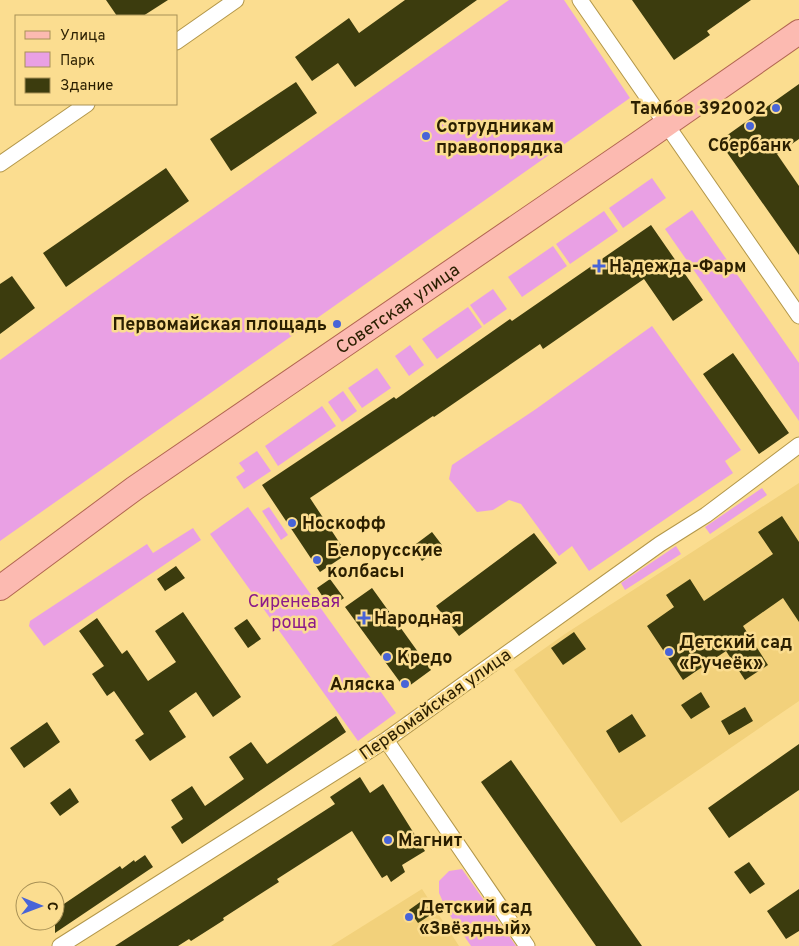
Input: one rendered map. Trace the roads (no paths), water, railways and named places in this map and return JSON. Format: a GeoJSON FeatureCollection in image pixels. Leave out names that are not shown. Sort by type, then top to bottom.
{"type":"FeatureCollection","features":[{"type":"Feature","properties":{"kind":"main road","name":"Советская улица"},"geometry":{"type":"LineString","coordinates":[[0,588],[135,488],[799,32]]}},
{"type":"Feature","properties":{"kind":"street"},"geometry":{"type":"LineString","coordinates":[[178,41],[236,0]]}},
{"type":"Feature","properties":{"kind":"street"},"geometry":{"type":"LineString","coordinates":[[580,0],[799,316]]}},
{"type":"Feature","properties":{"kind":"street"},"geometry":{"type":"LineString","coordinates":[[0,164],[86,105]]}},
{"type":"Feature","properties":{"kind":"street","name":"Первомайская улица"},"geometry":{"type":"LineString","coordinates":[[60,946],[386,740],[660,544],[706,515],[799,445]]}},
{"type":"Feature","properties":{"kind":"street"},"geometry":{"type":"LineString","coordinates":[[386,740],[527,946]]}},
{"type":"Feature","properties":{"kind":"place","name":"Тамбов 392002"},"geometry":{"type":"Point","coordinates":[776,108]}},
{"type":"Feature","properties":{"kind":"place","name":"Сбербанк"},"geometry":{"type":"Point","coordinates":[750,126]}},
{"type":"Feature","properties":{"kind":"place","name":"Сотрудникам правопорядка"},"geometry":{"type":"Point","coordinates":[426,136]}},
{"type":"Feature","properties":{"kind":"place","name":"Надежда-Фарм"},"geometry":{"type":"Point","coordinates":[599,266]}},
{"type":"Feature","properties":{"kind":"place","name":"Первомайская площадь"},"geometry":{"type":"Point","coordinates":[337,324]}},
{"type":"Feature","properties":{"kind":"place","name":"Носкофф"},"geometry":{"type":"Point","coordinates":[292,523]}},
{"type":"Feature","properties":{"kind":"place","name":"Белорусские колбасы"},"geometry":{"type":"Point","coordinates":[317,560]}},
{"type":"Feature","properties":{"kind":"place","name":"Народная"},"geometry":{"type":"Point","coordinates":[364,618]}},
{"type":"Feature","properties":{"kind":"place","name":"Детский сад «Ручеёк»"},"geometry":{"type":"Point","coordinates":[669,652]}},
{"type":"Feature","properties":{"kind":"place","name":"Кредо"},"geometry":{"type":"Point","coordinates":[387,657]}},
{"type":"Feature","properties":{"kind":"place","name":"Аляска"},"geometry":{"type":"Point","coordinates":[405,684]}},
{"type":"Feature","properties":{"kind":"place","name":"Магнит"},"geometry":{"type":"Point","coordinates":[388,840]}},
{"type":"Feature","properties":{"kind":"place","name":"Детский сад «Звёздный»"},"geometry":{"type":"Point","coordinates":[409,917]}},
{"type":"Feature","properties":{"kind":"park label","name":"Сиреневая роща"},"geometry":{"type":"Point","coordinates":[294,611]}}]}
